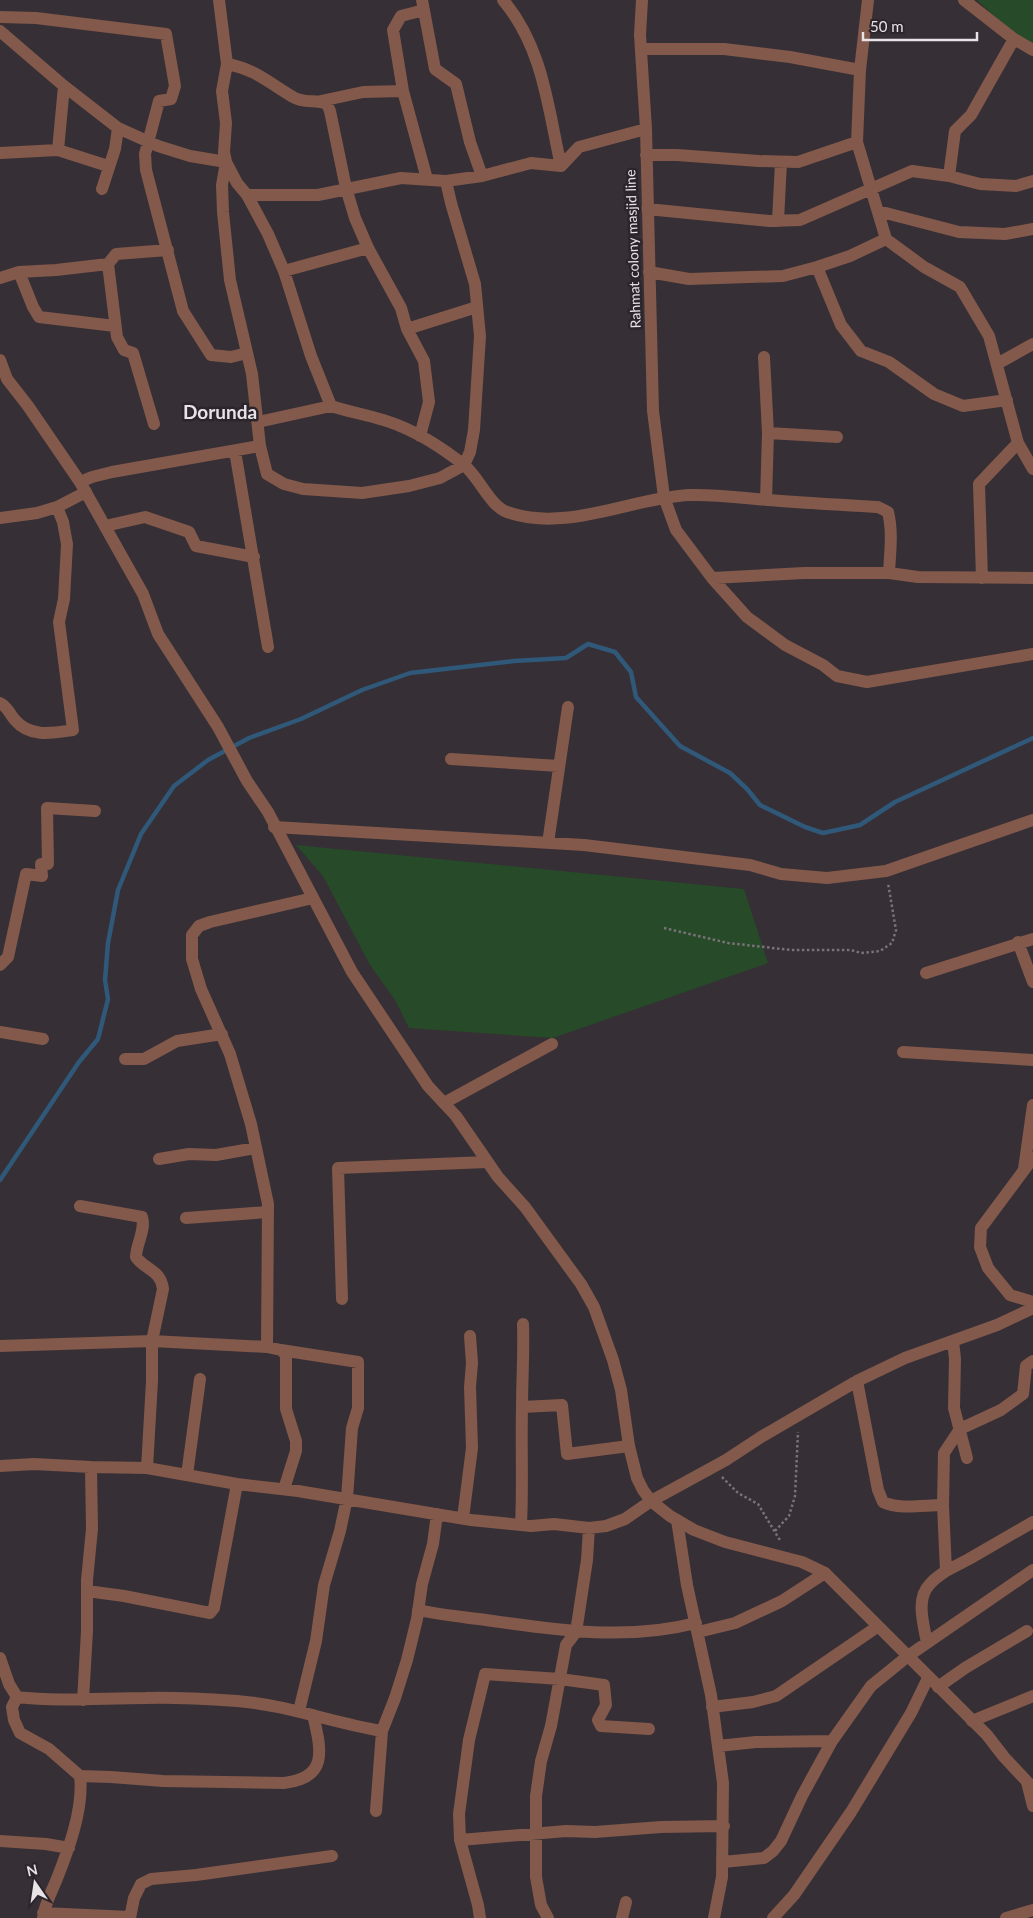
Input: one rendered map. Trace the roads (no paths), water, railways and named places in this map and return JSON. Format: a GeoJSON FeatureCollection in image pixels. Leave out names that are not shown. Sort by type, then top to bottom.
{"type":"FeatureCollection","features":[{"type":"Feature","properties":{"kind":"street"},"geometry":{"type":"LineString","coordinates":[[219,0],[227,64],[222,91],[226,123],[224,152],[226,162],[237,183],[247,195],[268,234],[284,271],[311,356],[330,406]]}},
{"type":"Feature","properties":{"kind":"street"},"geometry":{"type":"LineString","coordinates":[[503,0],[516,15],[543,75],[561,166]]}},
{"type":"Feature","properties":{"kind":"street","name":"Rahmat colony masjid line"},"geometry":{"type":"LineString","coordinates":[[642,0],[641,49],[646,129],[653,411],[664,497],[676,530],[732,602],[765,632],[823,665],[837,676],[867,682],[1033,654]]}},
{"type":"Feature","properties":{"kind":"street"},"geometry":{"type":"LineString","coordinates":[[868,0],[860,70],[857,142],[886,239],[924,267],[960,287],[989,336],[1018,443],[1033,468]]}},
{"type":"Feature","properties":{"kind":"street"},"geometry":{"type":"LineString","coordinates":[[964,0],[1014,39],[1033,50]]}},
{"type":"Feature","properties":{"kind":"street"},"geometry":{"type":"LineString","coordinates":[[427,179],[403,91],[393,30],[401,16],[423,5],[435,68],[456,84],[470,142],[482,176]]}},
{"type":"Feature","properties":{"kind":"street"},"geometry":{"type":"LineString","coordinates":[[0,17],[36,18],[166,34],[175,86],[171,99],[159,101],[145,154],[146,170],[183,311],[211,355],[231,357],[247,353]]}},
{"type":"Feature","properties":{"kind":"street"},"geometry":{"type":"LineString","coordinates":[[0,31],[64,86],[118,128],[190,156],[226,162]]}},
{"type":"Feature","properties":{"kind":"street"},"geometry":{"type":"LineString","coordinates":[[949,176],[955,131],[971,115],[1014,39]]}},
{"type":"Feature","properties":{"kind":"street"},"geometry":{"type":"LineString","coordinates":[[641,49],[724,49],[790,57],[860,70]]}},
{"type":"Feature","properties":{"kind":"street"},"geometry":{"type":"LineString","coordinates":[[227,64],[256,73],[302,101],[327,104],[346,188],[355,218],[368,248],[401,308],[407,329],[424,361],[429,402],[420,436]]}},
{"type":"Feature","properties":{"kind":"street"},"geometry":{"type":"LineString","coordinates":[[58,150],[64,86]]}},
{"type":"Feature","properties":{"kind":"street"},"geometry":{"type":"LineString","coordinates":[[321,102],[363,92],[403,91]]}},
{"type":"Feature","properties":{"kind":"street"},"geometry":{"type":"LineString","coordinates":[[102,189],[115,149],[118,128]]}},
{"type":"Feature","properties":{"kind":"street"},"geometry":{"type":"LineString","coordinates":[[561,166],[579,146],[646,129]]}},
{"type":"Feature","properties":{"kind":"street"},"geometry":{"type":"LineString","coordinates":[[646,155],[798,162],[857,142]]}},
{"type":"Feature","properties":{"kind":"street"},"geometry":{"type":"LineString","coordinates":[[0,153],[58,150],[108,166]]}},
{"type":"Feature","properties":{"kind":"street"},"geometry":{"type":"LineString","coordinates":[[226,162],[222,185],[230,280],[252,374],[260,446],[268,474],[284,484],[321,491],[362,493],[440,478],[464,465],[470,452],[474,430],[480,336],[474,284],[450,203],[446,180]]}},
{"type":"Feature","properties":{"kind":"street"},"geometry":{"type":"LineString","coordinates":[[778,221],[781,162]]}},
{"type":"Feature","properties":{"kind":"street"},"geometry":{"type":"LineString","coordinates":[[247,195],[318,195],[401,178],[446,180],[482,176],[531,163],[561,166]]}},
{"type":"Feature","properties":{"kind":"street"},"geometry":{"type":"LineString","coordinates":[[647,208],[778,221],[800,220],[912,171],[949,176],[980,184],[1016,186],[1033,181]]}},
{"type":"Feature","properties":{"kind":"street"},"geometry":{"type":"LineString","coordinates":[[878,211],[959,232],[1005,234],[1033,229]]}},
{"type":"Feature","properties":{"kind":"street"},"geometry":{"type":"LineString","coordinates":[[649,272],[689,279],[783,276],[850,256],[886,239]]}},
{"type":"Feature","properties":{"kind":"street"},"geometry":{"type":"LineString","coordinates":[[284,271],[368,248]]}},
{"type":"Feature","properties":{"kind":"street"},"geometry":{"type":"LineString","coordinates":[[0,278],[19,272],[108,264],[116,254],[168,250]]}},
{"type":"Feature","properties":{"kind":"street"},"geometry":{"type":"LineString","coordinates":[[108,264],[117,337],[124,350],[133,353],[154,424]]}},
{"type":"Feature","properties":{"kind":"street"},"geometry":{"type":"LineString","coordinates":[[817,267],[841,325],[861,351],[889,362],[934,394],[963,406],[1007,400]]}},
{"type":"Feature","properties":{"kind":"street"},"geometry":{"type":"LineString","coordinates":[[19,272],[39,318],[116,326]]}},
{"type":"Feature","properties":{"kind":"street"},"geometry":{"type":"LineString","coordinates":[[407,329],[477,307]]}},
{"type":"Feature","properties":{"kind":"street"},"geometry":{"type":"LineString","coordinates":[[997,364],[1033,344]]}},
{"type":"Feature","properties":{"kind":"street"},"geometry":{"type":"LineString","coordinates":[[764,357],[768,433],[766,500]]}},
{"type":"Feature","properties":{"kind":"street"},"geometry":{"type":"LineString","coordinates":[[0,360],[7,379],[28,406],[83,487],[142,594],[158,634],[218,727],[268,812],[274,827],[352,972],[428,1086],[456,1116],[487,1162],[565,1261],[594,1307],[613,1360],[621,1390],[629,1446],[637,1478],[651,1501],[694,1530],[725,1542],[790,1558],[825,1572],[987,1735],[1030,1785],[1033,1806]]}},
{"type":"Feature","properties":{"kind":"street"},"geometry":{"type":"LineString","coordinates":[[258,422],[330,406],[398,425],[420,436],[464,465],[497,506],[506,512],[523,516],[549,518],[580,516],[664,497],[721,495],[766,500],[878,507],[888,512],[890,520],[891,549],[888,573]]}},
{"type":"Feature","properties":{"kind":"street"},"geometry":{"type":"LineString","coordinates":[[768,433],[837,437]]}},
{"type":"Feature","properties":{"kind":"street"},"geometry":{"type":"LineString","coordinates":[[982,578],[980,484],[1018,443]]}},
{"type":"Feature","properties":{"kind":"street"},"geometry":{"type":"LineString","coordinates":[[0,518],[37,513],[57,507],[83,487],[112,472],[260,446]]}},
{"type":"Feature","properties":{"kind":"street"},"geometry":{"type":"LineString","coordinates":[[235,451],[268,647]]}},
{"type":"Feature","properties":{"kind":"street"},"geometry":{"type":"LineString","coordinates":[[0,703],[7,707],[14,719],[23,728],[39,734],[73,730],[59,622],[64,599],[68,544],[57,507]]}},
{"type":"Feature","properties":{"kind":"street"},"geometry":{"type":"LineString","coordinates":[[105,526],[146,518],[189,532],[196,546],[254,556]]}},
{"type":"Feature","properties":{"kind":"street"},"geometry":{"type":"LineString","coordinates":[[712,578],[804,573],[888,573],[918,577],[1033,578]]}},
{"type":"Feature","properties":{"kind":"street"},"geometry":{"type":"LineString","coordinates":[[548,843],[568,707]]}},
{"type":"Feature","properties":{"kind":"street"},"geometry":{"type":"LineString","coordinates":[[451,759],[559,766]]}},
{"type":"Feature","properties":{"kind":"street"},"geometry":{"type":"LineString","coordinates":[[0,965],[8,957],[26,874],[42,876],[41,864],[48,864],[47,808],[95,810]]}},
{"type":"Feature","properties":{"kind":"street"},"geometry":{"type":"LineString","coordinates":[[274,827],[584,845],[750,865],[781,874],[827,878],[886,872],[1033,820]]}},
{"type":"Feature","properties":{"kind":"street"},"geometry":{"type":"LineString","coordinates":[[267,1347],[268,1212],[249,1115],[230,1054],[201,989],[192,959],[192,935],[199,926],[210,922],[313,898]]}},
{"type":"Feature","properties":{"kind":"street"},"geometry":{"type":"LineString","coordinates":[[926,973],[1018,942],[1033,939]]}},
{"type":"Feature","properties":{"kind":"street"},"geometry":{"type":"LineString","coordinates":[[1018,942],[1033,982]]}},
{"type":"Feature","properties":{"kind":"street"},"geometry":{"type":"LineString","coordinates":[[0,1032],[43,1039]]}},
{"type":"Feature","properties":{"kind":"street"},"geometry":{"type":"LineString","coordinates":[[125,1059],[144,1059],[177,1041],[222,1034]]}},
{"type":"Feature","properties":{"kind":"street"},"geometry":{"type":"LineString","coordinates":[[444,1103],[552,1044]]}},
{"type":"Feature","properties":{"kind":"street"},"geometry":{"type":"LineString","coordinates":[[903,1052],[1033,1060]]}},
{"type":"Feature","properties":{"kind":"street"},"geometry":{"type":"LineString","coordinates":[[1024,1169],[1033,1105]]}},
{"type":"Feature","properties":{"kind":"street"},"geometry":{"type":"LineString","coordinates":[[159,1159],[256,1148]]}},
{"type":"Feature","properties":{"kind":"street"},"geometry":{"type":"LineString","coordinates":[[1033,1158],[981,1228],[980,1247],[988,1268],[1010,1295],[1033,1302]]}},
{"type":"Feature","properties":{"kind":"street"},"geometry":{"type":"LineString","coordinates":[[342,1299],[338,1168],[487,1162]]}},
{"type":"Feature","properties":{"kind":"street"},"geometry":{"type":"LineString","coordinates":[[80,1206],[142,1218],[144,1223],[137,1246],[136,1257],[140,1263],[155,1272],[162,1280],[163,1289],[152,1341],[152,1381],[147,1468]]}},
{"type":"Feature","properties":{"kind":"street"},"geometry":{"type":"LineString","coordinates":[[186,1218],[268,1212]]}},
{"type":"Feature","properties":{"kind":"street"},"geometry":{"type":"LineString","coordinates":[[0,1466],[34,1464],[147,1468],[237,1484],[347,1498],[463,1518],[531,1526],[554,1524],[589,1528],[606,1526],[625,1519],[651,1501],[713,1468],[797,1415],[857,1382],[905,1358],[997,1325],[1033,1308]]}},
{"type":"Feature","properties":{"kind":"street"},"geometry":{"type":"LineString","coordinates":[[521,1525],[524,1379],[523,1324]]}},
{"type":"Feature","properties":{"kind":"street"},"geometry":{"type":"LineString","coordinates":[[463,1518],[472,1448],[470,1388],[472,1363],[470,1336]]}},
{"type":"Feature","properties":{"kind":"street"},"geometry":{"type":"LineString","coordinates":[[0,1346],[152,1341],[267,1347],[358,1362],[358,1408],[352,1428],[347,1498],[340,1532],[324,1585],[316,1641],[299,1711]]}},
{"type":"Feature","properties":{"kind":"street"},"geometry":{"type":"LineString","coordinates":[[952,1342],[955,1359],[954,1408],[967,1458]]}},
{"type":"Feature","properties":{"kind":"street"},"geometry":{"type":"LineString","coordinates":[[281,1350],[286,1355],[286,1409],[296,1441],[296,1450],[284,1489]]}},
{"type":"Feature","properties":{"kind":"street"},"geometry":{"type":"LineString","coordinates":[[946,1571],[943,1505],[944,1454],[960,1429],[1001,1410],[1023,1394],[1026,1366],[1033,1361]]}},
{"type":"Feature","properties":{"kind":"street"},"geometry":{"type":"LineString","coordinates":[[187,1474],[200,1379]]}},
{"type":"Feature","properties":{"kind":"street"},"geometry":{"type":"LineString","coordinates":[[857,1382],[878,1490],[883,1502],[890,1506],[943,1505]]}},
{"type":"Feature","properties":{"kind":"street"},"geometry":{"type":"LineString","coordinates":[[522,1407],[562,1405],[567,1454],[629,1446]]}},
{"type":"Feature","properties":{"kind":"street"},"geometry":{"type":"LineString","coordinates":[[83,1700],[87,1591],[92,1529],[91,1467]]}},
{"type":"Feature","properties":{"kind":"street"},"geometry":{"type":"LineString","coordinates":[[87,1591],[124,1596],[210,1613],[214,1608],[237,1484]]}},
{"type":"Feature","properties":{"kind":"street"},"geometry":{"type":"LineString","coordinates":[[376,1810],[382,1731],[407,1660],[422,1584],[433,1544],[436,1514]]}},
{"type":"Feature","properties":{"kind":"street"},"geometry":{"type":"LineString","coordinates":[[677,1520],[681,1553],[712,1706],[723,1784],[722,1877],[714,1918]]}},
{"type":"Feature","properties":{"kind":"street"},"geometry":{"type":"LineString","coordinates":[[927,1643],[922,1608],[924,1594],[929,1584],[946,1571],[1033,1522]]}},
{"type":"Feature","properties":{"kind":"street"},"geometry":{"type":"LineString","coordinates":[[548,1918],[541,1905],[536,1877],[537,1787],[541,1761],[551,1726],[566,1645],[576,1632],[587,1560],[589,1528]]}},
{"type":"Feature","properties":{"kind":"street"},"geometry":{"type":"LineString","coordinates":[[723,1862],[764,1858],[773,1852],[781,1841],[802,1796],[832,1741],[871,1686],[908,1656],[1033,1570]]}},
{"type":"Feature","properties":{"kind":"street"},"geometry":{"type":"LineString","coordinates":[[418,1610],[576,1632],[627,1633],[697,1628],[735,1623],[782,1600],[825,1572]]}},
{"type":"Feature","properties":{"kind":"street"},"geometry":{"type":"LineString","coordinates":[[712,1706],[753,1702],[776,1696],[878,1627]]}},
{"type":"Feature","properties":{"kind":"street"},"geometry":{"type":"LineString","coordinates":[[773,1918],[794,1895],[851,1812],[911,1713],[933,1682],[965,1668],[1027,1630]]}},
{"type":"Feature","properties":{"kind":"street"},"geometry":{"type":"LineString","coordinates":[[0,1658],[9,1684],[16,1697]]}},
{"type":"Feature","properties":{"kind":"street"},"geometry":{"type":"LineString","coordinates":[[480,1918],[460,1840],[459,1814],[469,1740],[485,1674],[560,1679],[604,1685],[606,1705],[598,1720],[601,1726],[649,1729]]}},
{"type":"Feature","properties":{"kind":"street"},"geometry":{"type":"LineString","coordinates":[[972,1720],[1033,1696]]}},
{"type":"Feature","properties":{"kind":"street"},"geometry":{"type":"LineString","coordinates":[[16,1697],[12,1707],[14,1720],[20,1733],[49,1749],[80,1776],[163,1781],[284,1783],[298,1781],[312,1773],[319,1756],[319,1740],[313,1715]]}},
{"type":"Feature","properties":{"kind":"street"},"geometry":{"type":"LineString","coordinates":[[16,1697],[47,1700],[197,1699],[271,1705],[382,1731]]}},
{"type":"Feature","properties":{"kind":"street"},"geometry":{"type":"LineString","coordinates":[[718,1746],[756,1742],[832,1741]]}},
{"type":"Feature","properties":{"kind":"street"},"geometry":{"type":"LineString","coordinates":[[80,1776],[80,1805],[69,1848],[43,1915],[130,1918],[134,1898],[141,1884],[151,1879],[196,1875],[332,1856]]}},
{"type":"Feature","properties":{"kind":"street"},"geometry":{"type":"LineString","coordinates":[[460,1840],[536,1832],[595,1832],[661,1827],[724,1826]]}},
{"type":"Feature","properties":{"kind":"street"},"geometry":{"type":"LineString","coordinates":[[0,1841],[46,1844],[69,1848]]}},
{"type":"Feature","properties":{"kind":"street"},"geometry":{"type":"LineString","coordinates":[[622,1918],[626,1902]]}},
{"type":"Feature","properties":{"kind":"street"},"geometry":{"type":"LineString","coordinates":[[1006,1918],[1033,1910]]}},
{"type":"Feature","properties":{"kind":"waterway"},"geometry":{"type":"LineString","coordinates":[[0,1180],[79,1062],[98,1039],[108,999],[105,980],[108,943],[118,890],[141,834],[174,786],[208,760],[249,738],[301,719],[362,690],[410,673],[514,661],[566,658],[588,644],[615,652],[631,672],[636,697],[680,746],[730,773],[760,805],[805,827],[823,833],[860,825],[895,802],[1033,738]]}},
{"type":"Feature","properties":{"kind":"district","name":"Dorunda"},"geometry":{"type":"Point","coordinates":[220,412]}}]}
